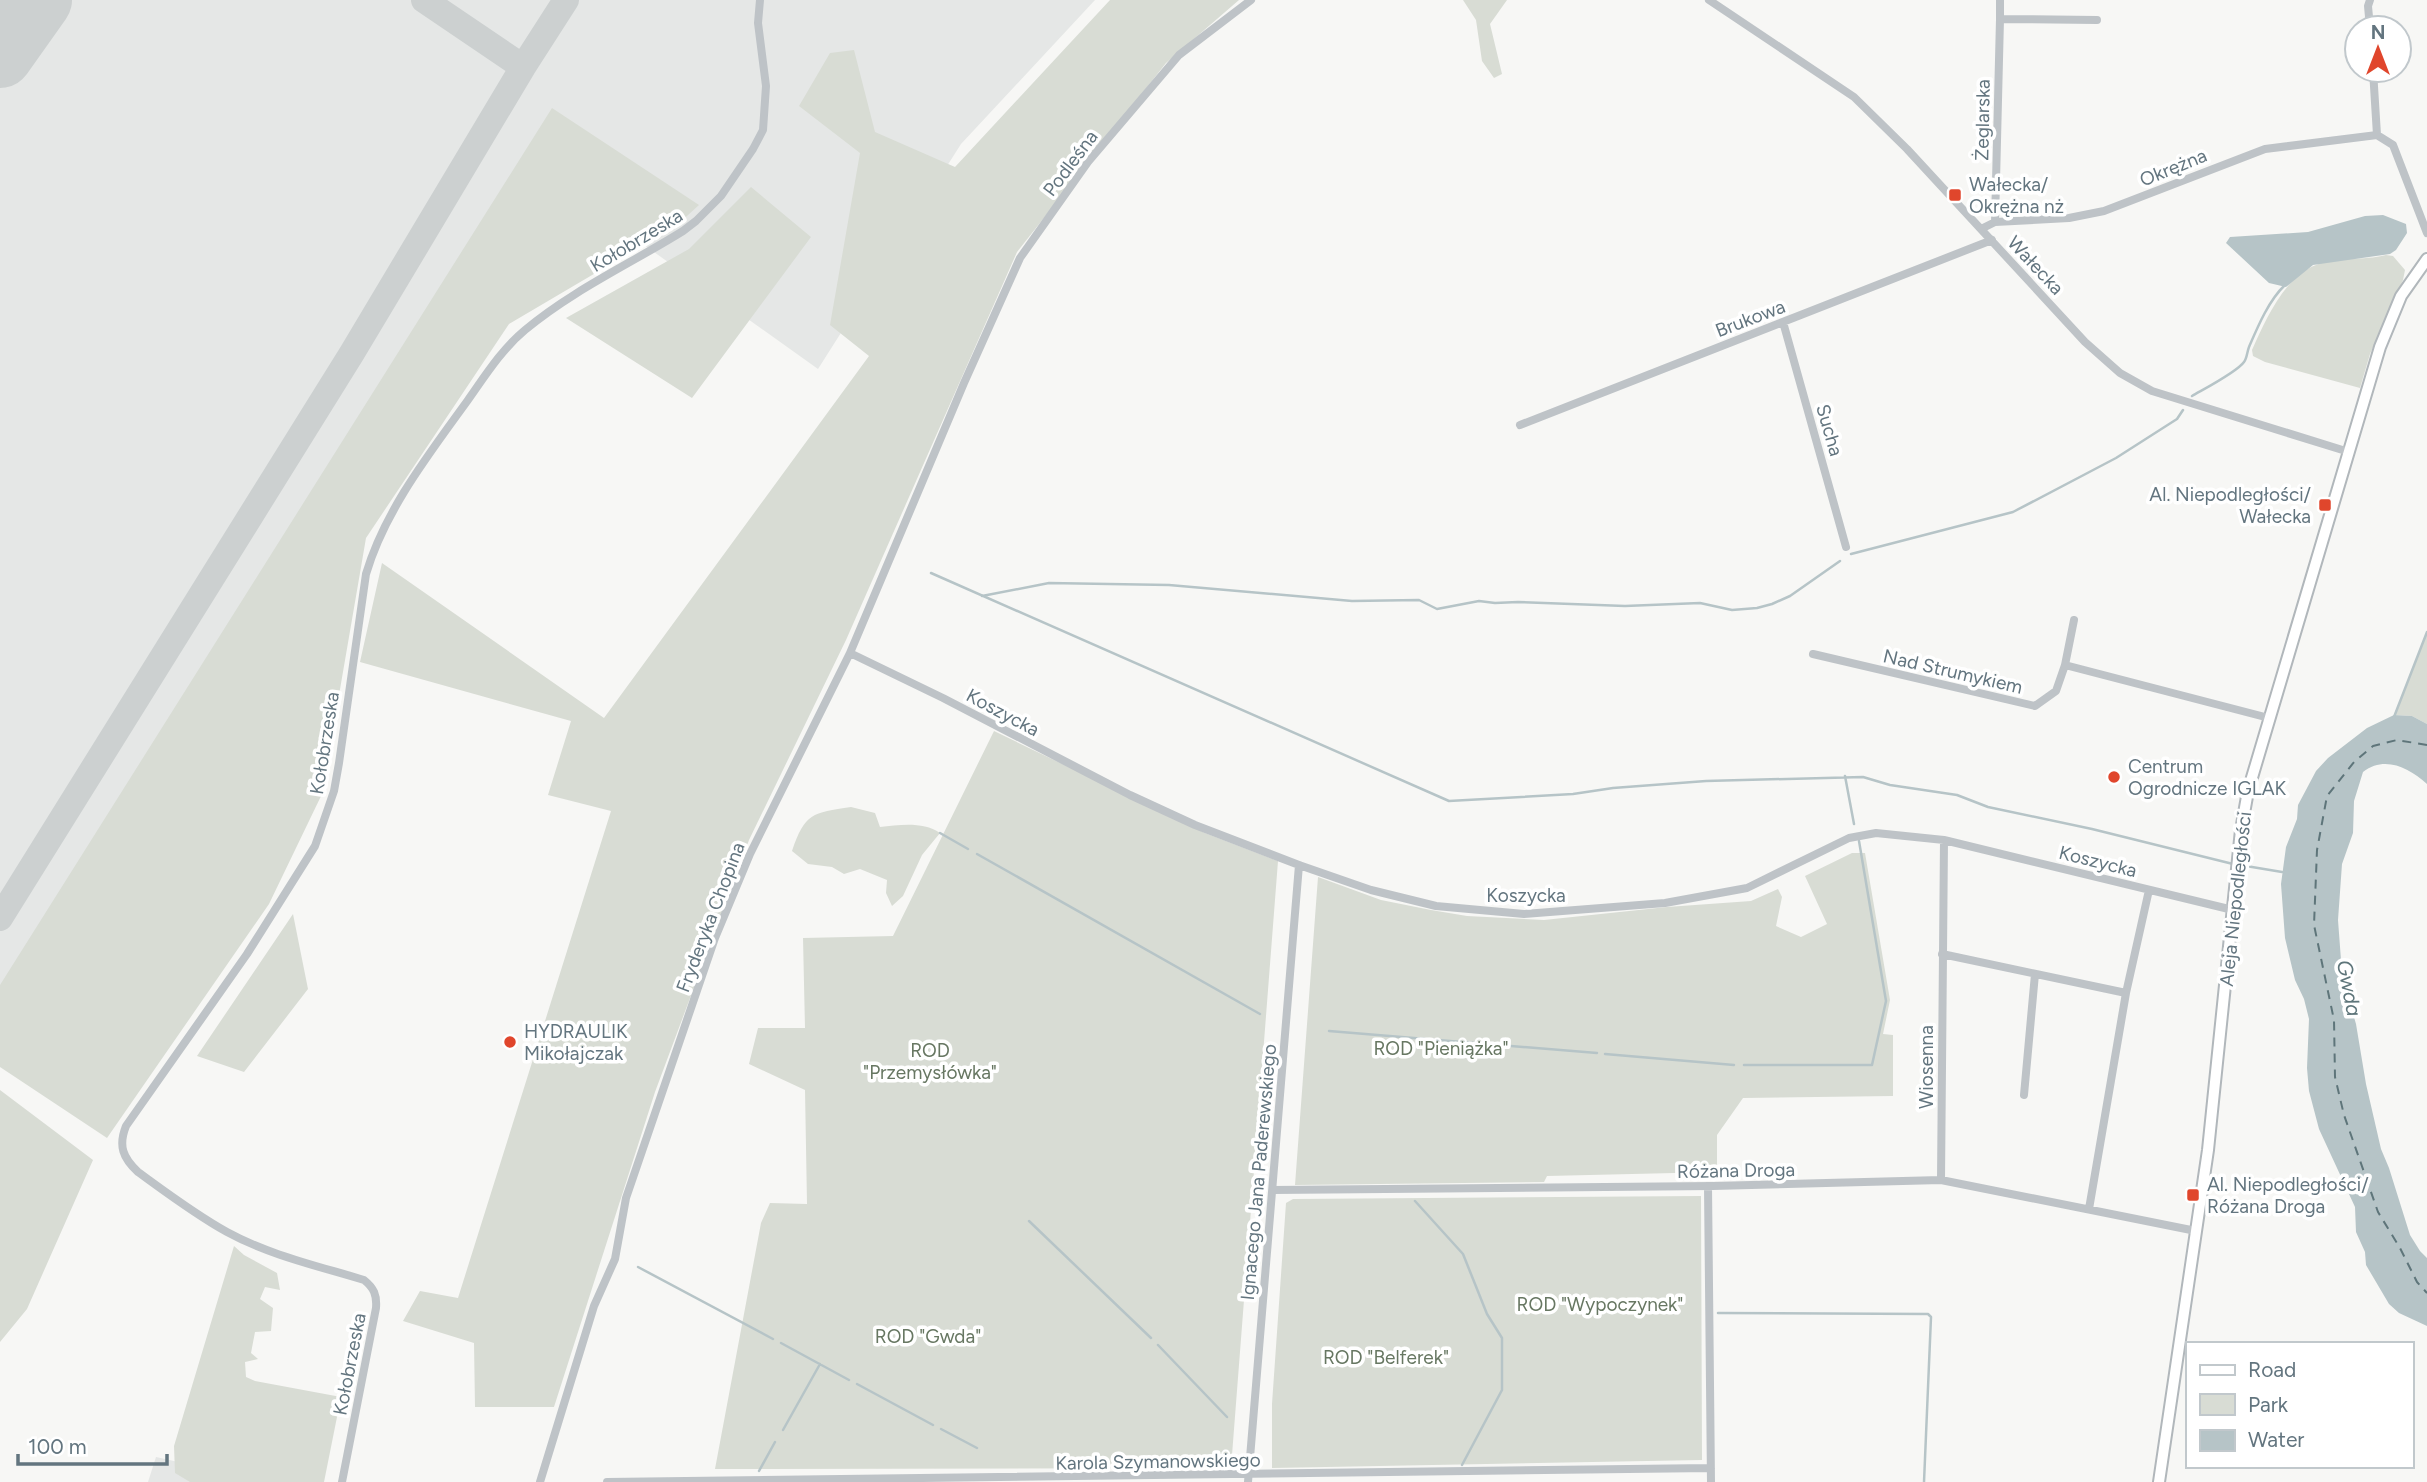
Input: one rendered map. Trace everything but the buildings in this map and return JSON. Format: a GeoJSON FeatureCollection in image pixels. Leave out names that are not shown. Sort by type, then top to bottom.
{"type":"FeatureCollection","features":[{"type":"Feature","properties":{"kind":"street","name":"Kołobrzeska"},"geometry":{"type":"LineString","coordinates":[[342,1482],[376,1307],[377,1299],[371,1285],[364,1280],[266,1250],[228,1233],[129,1164],[122,1153],[122,1135],[189,1034],[247,954],[315,846],[334,791],[366,574],[374,547],[394,509],[451,424],[514,339],[565,300],[683,231],[696,222],[721,196],[763,130],[766,86],[758,23],[760,0]]}},
{"type":"Feature","properties":{"kind":"street","name":"Podleśna"},"geometry":{"type":"LineString","coordinates":[[964,383],[1020,258],[1088,162],[1179,55],[1251,0]]}},
{"type":"Feature","properties":{"kind":"street","name":"Wałecka"},"geometry":{"type":"LineString","coordinates":[[1709,0],[1854,97],[1907,149],[2085,342],[2120,373],[2135,383],[2175,399],[2349,452]]}},
{"type":"Feature","properties":{"kind":"street","name":"Żeglarska"},"geometry":{"type":"LineString","coordinates":[[1995,222],[2000,0]]}},
{"type":"Feature","properties":{"kind":"street"},"geometry":{"type":"LineString","coordinates":[[2000,19],[2097,20]]}},
{"type":"Feature","properties":{"kind":"street"},"geometry":{"type":"LineString","coordinates":[[2374,84],[2377,135],[2393,145],[2427,233]]}},
{"type":"Feature","properties":{"kind":"street","name":"Okrężna"},"geometry":{"type":"LineString","coordinates":[[1981,229],[1995,222],[2069,218],[2104,211],[2265,149],[2377,135]]}},
{"type":"Feature","properties":{"kind":"street","name":"Brukowa"},"geometry":{"type":"LineString","coordinates":[[1520,425],[1992,240]]}},
{"type":"Feature","properties":{"kind":"street","name":"Aleja Niepodległości"},"geometry":{"type":"LineString","coordinates":[[2159,1482],[2208,1150],[2238,855],[2248,791],[2391,317],[2409,282],[2427,259]]}},
{"type":"Feature","properties":{"kind":"street","name":"Sucha"},"geometry":{"type":"LineString","coordinates":[[1783,322],[1846,547]]}},
{"type":"Feature","properties":{"kind":"street","name":"Fryderyka Chopina"},"geometry":{"type":"LineString","coordinates":[[540,1482],[594,1306],[615,1259],[625,1198],[715,937],[750,854],[850,653],[964,383]]}},
{"type":"Feature","properties":{"kind":"street","name":"Nad Strumykiem"},"geometry":{"type":"LineString","coordinates":[[1813,654],[2035,706],[2056,691],[2065,666],[2074,621]]}},
{"type":"Feature","properties":{"kind":"street","name":"Koszycka"},"geometry":{"type":"LineString","coordinates":[[850,653],[1130,795],[1195,825],[1299,866],[1371,890],[1436,906],[1524,914],[1665,903],[1747,888],[1849,838],[1864,834],[1890,834],[1944,840],[2233,909]]}},
{"type":"Feature","properties":{"kind":"street"},"geometry":{"type":"LineString","coordinates":[[2065,666],[2269,718]]}},
{"type":"Feature","properties":{"kind":"street","name":"Wiosenna"},"geometry":{"type":"LineString","coordinates":[[1941,1180],[1944,840]]}},
{"type":"Feature","properties":{"kind":"street","name":"Ignacego Jana Paderewskiego"},"geometry":{"type":"LineString","coordinates":[[1248,1479],[1299,866]]}},
{"type":"Feature","properties":{"kind":"street"},"geometry":{"type":"LineString","coordinates":[[2089,1209],[2126,993],[2149,890]]}},
{"type":"Feature","properties":{"kind":"street"},"geometry":{"type":"LineString","coordinates":[[1942,954],[2126,993]]}},
{"type":"Feature","properties":{"kind":"street"},"geometry":{"type":"LineString","coordinates":[[2024,1096],[2035,974]]}},
{"type":"Feature","properties":{"kind":"street","name":"Różana Droga"},"geometry":{"type":"LineString","coordinates":[[1273,1191],[1708,1186],[1941,1180],[2196,1230]]}},
{"type":"Feature","properties":{"kind":"street"},"geometry":{"type":"LineString","coordinates":[[1708,1186],[1711,1482]]}},
{"type":"Feature","properties":{"kind":"street","name":"Karola Szymanowskiego"},"geometry":{"type":"LineString","coordinates":[[607,1482],[1248,1479],[1711,1468]]}},
{"type":"Feature","properties":{"kind":"shaded area"},"geometry":{"type":"Polygon","coordinates":[[[0,0],[1095,0],[961,144],[818,369],[532,165],[0,1054],[0,0]]]}},
{"type":"Feature","properties":{"kind":"shaded area"},"geometry":{"type":"Polygon","coordinates":[[[156,1457],[267,1482],[148,1482],[156,1457]]]}},
{"type":"Feature","properties":{"kind":"green space"},"geometry":{"type":"Polygon","coordinates":[[[1110,0],[1239,0],[1166,63],[1017,252],[846,640],[749,840],[655,1092],[554,1407],[475,1407],[474,1343],[403,1321],[420,1291],[458,1298],[611,811],[548,795],[571,721],[360,662],[382,563],[604,718],[869,356],[830,325],[860,153],[799,106],[830,53],[854,50],[875,132],[955,167],[1110,0]]]}},
{"type":"Feature","properties":{"kind":"green space"},"geometry":{"type":"Polygon","coordinates":[[[1463,0],[1507,0],[1490,24],[1502,74],[1494,78],[1482,61],[1476,20],[1463,0]]]}},
{"type":"Feature","properties":{"kind":"green space"},"geometry":{"type":"Polygon","coordinates":[[[552,108],[699,205],[677,225],[509,324],[366,538],[322,794],[269,904],[107,1138],[0,1067],[0,985],[552,108]]]}},
{"type":"Feature","properties":{"kind":"green space"},"geometry":{"type":"Polygon","coordinates":[[[751,187],[811,237],[692,398],[566,318],[689,249],[751,187]]]}},
{"type":"Feature","properties":{"kind":"green space"},"geometry":{"type":"Polygon","coordinates":[[[2393,256],[2405,270],[2370,354],[2360,388],[2265,362],[2253,356],[2252,350],[2263,326],[2294,279],[2324,262],[2393,256]]]}},
{"type":"Feature","properties":{"kind":"green space"},"geometry":{"type":"Polygon","coordinates":[[[2427,632],[2427,724],[2412,716],[2394,715],[2427,632]]]}},
{"type":"Feature","properties":{"kind":"green space"},"geometry":{"type":"Polygon","coordinates":[[[994,731],[1205,833],[1278,861],[1231,1468],[715,1469],[761,1223],[770,1203],[807,1204],[805,1090],[749,1064],[758,1028],[805,1028],[803,938],[893,936],[994,731]]]}},
{"type":"Feature","properties":{"kind":"green space"},"geometry":{"type":"Polygon","coordinates":[[[851,807],[875,813],[880,827],[919,825],[940,833],[922,855],[903,896],[892,906],[886,893],[887,880],[860,869],[844,874],[832,867],[808,864],[792,851],[801,829],[812,817],[851,807]]]}},
{"type":"Feature","properties":{"kind":"green space","name":"ROD \"Pieniążka\""},"geometry":{"type":"Polygon","coordinates":[[[1852,853],[1865,853],[1890,1000],[1883,1034],[1893,1035],[1893,1096],[1743,1098],[1717,1135],[1717,1172],[1547,1176],[1544,1182],[1295,1185],[1318,877],[1381,900],[1431,910],[1467,916],[1544,920],[1751,901],[1778,889],[1782,897],[1776,926],[1801,937],[1827,924],[1805,876],[1852,853]]]}},
{"type":"Feature","properties":{"kind":"green space"},"geometry":{"type":"Polygon","coordinates":[[[293,914],[308,989],[244,1072],[197,1056],[293,914]]]}},
{"type":"Feature","properties":{"kind":"green space"},"geometry":{"type":"Polygon","coordinates":[[[0,1090],[93,1160],[27,1309],[0,1342],[0,1090]]]}},
{"type":"Feature","properties":{"kind":"green space"},"geometry":{"type":"Polygon","coordinates":[[[1701,1196],[1702,1460],[1272,1468],[1272,1404],[1286,1203],[1293,1199],[1701,1196]]]}},
{"type":"Feature","properties":{"kind":"green space"},"geometry":{"type":"Polygon","coordinates":[[[234,1246],[244,1255],[277,1273],[280,1290],[265,1287],[260,1299],[273,1308],[271,1331],[255,1332],[251,1353],[258,1359],[245,1362],[246,1377],[341,1397],[324,1482],[190,1482],[175,1473],[174,1446],[234,1246]]]}},
{"type":"Feature","properties":{"kind":"water"},"geometry":{"type":"Polygon","coordinates":[[[2383,215],[2406,224],[2407,233],[2396,250],[2390,254],[2313,265],[2286,287],[2269,283],[2226,243],[2230,237],[2308,232],[2365,216],[2383,215]]]}},
{"type":"Feature","properties":{"kind":"water"},"geometry":{"type":"Polygon","coordinates":[[[2394,715],[2412,716],[2427,724],[2427,784],[2405,769],[2388,764],[2380,764],[2363,772],[2354,801],[2353,833],[2342,864],[2338,920],[2345,986],[2356,1024],[2381,1149],[2410,1235],[2427,1258],[2427,1326],[2399,1313],[2389,1304],[2366,1265],[2365,1252],[2356,1232],[2355,1207],[2319,1129],[2309,1091],[2309,1019],[2295,980],[2285,938],[2281,884],[2286,847],[2297,819],[2298,805],[2316,771],[2328,758],[2367,728],[2394,715]]]}},
{"type":"Feature","properties":{"kind":"waterway"},"geometry":{"type":"LineString","coordinates":[[2192,396],[2228,375],[2244,362],[2264,314],[2285,285]]}},
{"type":"Feature","properties":{"kind":"waterway"},"geometry":{"type":"LineString","coordinates":[[1851,554],[2013,512],[2116,458],[2177,419],[2183,410]]}},
{"type":"Feature","properties":{"kind":"waterway"},"geometry":{"type":"LineString","coordinates":[[982,596],[1049,583],[1169,585],[1352,601],[1419,600],[1437,609],[1479,601],[1625,606],[1700,603],[1732,610],[1757,608],[1790,596],[1840,561]]}},
{"type":"Feature","properties":{"kind":"waterway"},"geometry":{"type":"LineString","coordinates":[[931,573],[1449,801],[1573,794],[1706,781],[1863,777],[1890,785],[1957,795],[1988,807],[2092,829],[2233,864]]}},
{"type":"Feature","properties":{"kind":"waterway"},"geometry":{"type":"LineString","coordinates":[[2394,717],[2427,632]]}},
{"type":"Feature","properties":{"kind":"waterway"},"geometry":{"type":"LineString","coordinates":[[1845,776],[1854,824]]}},
{"type":"Feature","properties":{"kind":"waterway"},"geometry":{"type":"LineString","coordinates":[[940,833],[968,849]]}},
{"type":"Feature","properties":{"kind":"waterway"},"geometry":{"type":"LineString","coordinates":[[1744,1065],[1872,1065],[1886,1001],[1859,841]]}},
{"type":"Feature","properties":{"kind":"waterway"},"geometry":{"type":"LineString","coordinates":[[977,854],[1260,1014]]}},
{"type":"Feature","properties":{"kind":"waterway"},"geometry":{"type":"LineString","coordinates":[[2240,865],[2282,872]]}},
{"type":"Feature","properties":{"kind":"waterway"},"geometry":{"type":"LineString","coordinates":[[1329,1031],[1597,1053]]}},
{"type":"Feature","properties":{"kind":"waterway"},"geometry":{"type":"LineString","coordinates":[[1605,1054],[1734,1065]]}},
{"type":"Feature","properties":{"kind":"waterway"},"geometry":{"type":"LineString","coordinates":[[1415,1201],[1463,1254],[1487,1314],[1502,1338],[1502,1390],[1462,1465]]}},
{"type":"Feature","properties":{"kind":"waterway"},"geometry":{"type":"LineString","coordinates":[[1029,1221],[1151,1338]]}},
{"type":"Feature","properties":{"kind":"waterway"},"geometry":{"type":"LineString","coordinates":[[638,1267],[773,1339]]}},
{"type":"Feature","properties":{"kind":"waterway"},"geometry":{"type":"LineString","coordinates":[[1718,1313],[1928,1314],[1931,1317],[1924,1482]]}},
{"type":"Feature","properties":{"kind":"waterway"},"geometry":{"type":"LineString","coordinates":[[781,1343],[849,1380]]}},
{"type":"Feature","properties":{"kind":"waterway"},"geometry":{"type":"LineString","coordinates":[[1158,1345],[1227,1417]]}},
{"type":"Feature","properties":{"kind":"waterway"},"geometry":{"type":"LineString","coordinates":[[783,1430],[820,1364]]}},
{"type":"Feature","properties":{"kind":"waterway"},"geometry":{"type":"LineString","coordinates":[[857,1384],[933,1425]]}},
{"type":"Feature","properties":{"kind":"waterway"},"geometry":{"type":"LineString","coordinates":[[941,1429],[977,1448]]}},
{"type":"Feature","properties":{"kind":"waterway"},"geometry":{"type":"LineString","coordinates":[[759,1471],[775,1442]]}},
{"type":"Feature","properties":{"kind":"ferry route"},"geometry":{"type":"LineString","coordinates":[[2427,745],[2397,740],[2373,746],[2354,762],[2327,796],[2317,850],[2314,925],[2334,1020],[2335,1077],[2344,1115],[2378,1212],[2417,1282],[2427,1293]]}},
{"type":"Feature","properties":{"kind":"taxiway"},"geometry":{"type":"LineString","coordinates":[[424,0],[523,67]]}},
{"type":"Feature","properties":{"kind":"taxiway"},"geometry":{"type":"LineString","coordinates":[[0,918],[352,353],[566,0]]}},
{"type":"Feature","properties":{"kind":"runway"},"geometry":{"type":"LineString","coordinates":[[0,55],[39,0]]}},
{"type":"Feature","properties":{"kind":"place","name":"Wałecka/ Okrężna nż"},"geometry":{"type":"Point","coordinates":[1955,195]}},
{"type":"Feature","properties":{"kind":"place","name":"Al. Niepodległości/ Wałecka"},"geometry":{"type":"Point","coordinates":[2325,505]}},
{"type":"Feature","properties":{"kind":"place","name":"Centrum Ogrodnicze IGLAK"},"geometry":{"type":"Point","coordinates":[2114,777]}},
{"type":"Feature","properties":{"kind":"place","name":"HYDRAULIK Mikołajczak"},"geometry":{"type":"Point","coordinates":[510,1042]}},
{"type":"Feature","properties":{"kind":"place","name":"Al. Niepodległości/ Różana Droga"},"geometry":{"type":"Point","coordinates":[2193,1195]}},
{"type":"Feature","properties":{"kind":"water label","name":"Gwda"},"geometry":{"type":"Point","coordinates":[2349,988]}},
{"type":"Feature","properties":{"kind":"park label","name":"ROD \"Przemysłówka\""},"geometry":{"type":"Point","coordinates":[930,1061]}},
{"type":"Feature","properties":{"kind":"park label","name":"ROD \"Wypoczynek\""},"geometry":{"type":"Point","coordinates":[1600,1304]}},
{"type":"Feature","properties":{"kind":"park label","name":"ROD \"Gwda\""},"geometry":{"type":"Point","coordinates":[928,1336]}},
{"type":"Feature","properties":{"kind":"park label","name":"ROD \"Belferek\""},"geometry":{"type":"Point","coordinates":[1386,1357]}}]}
